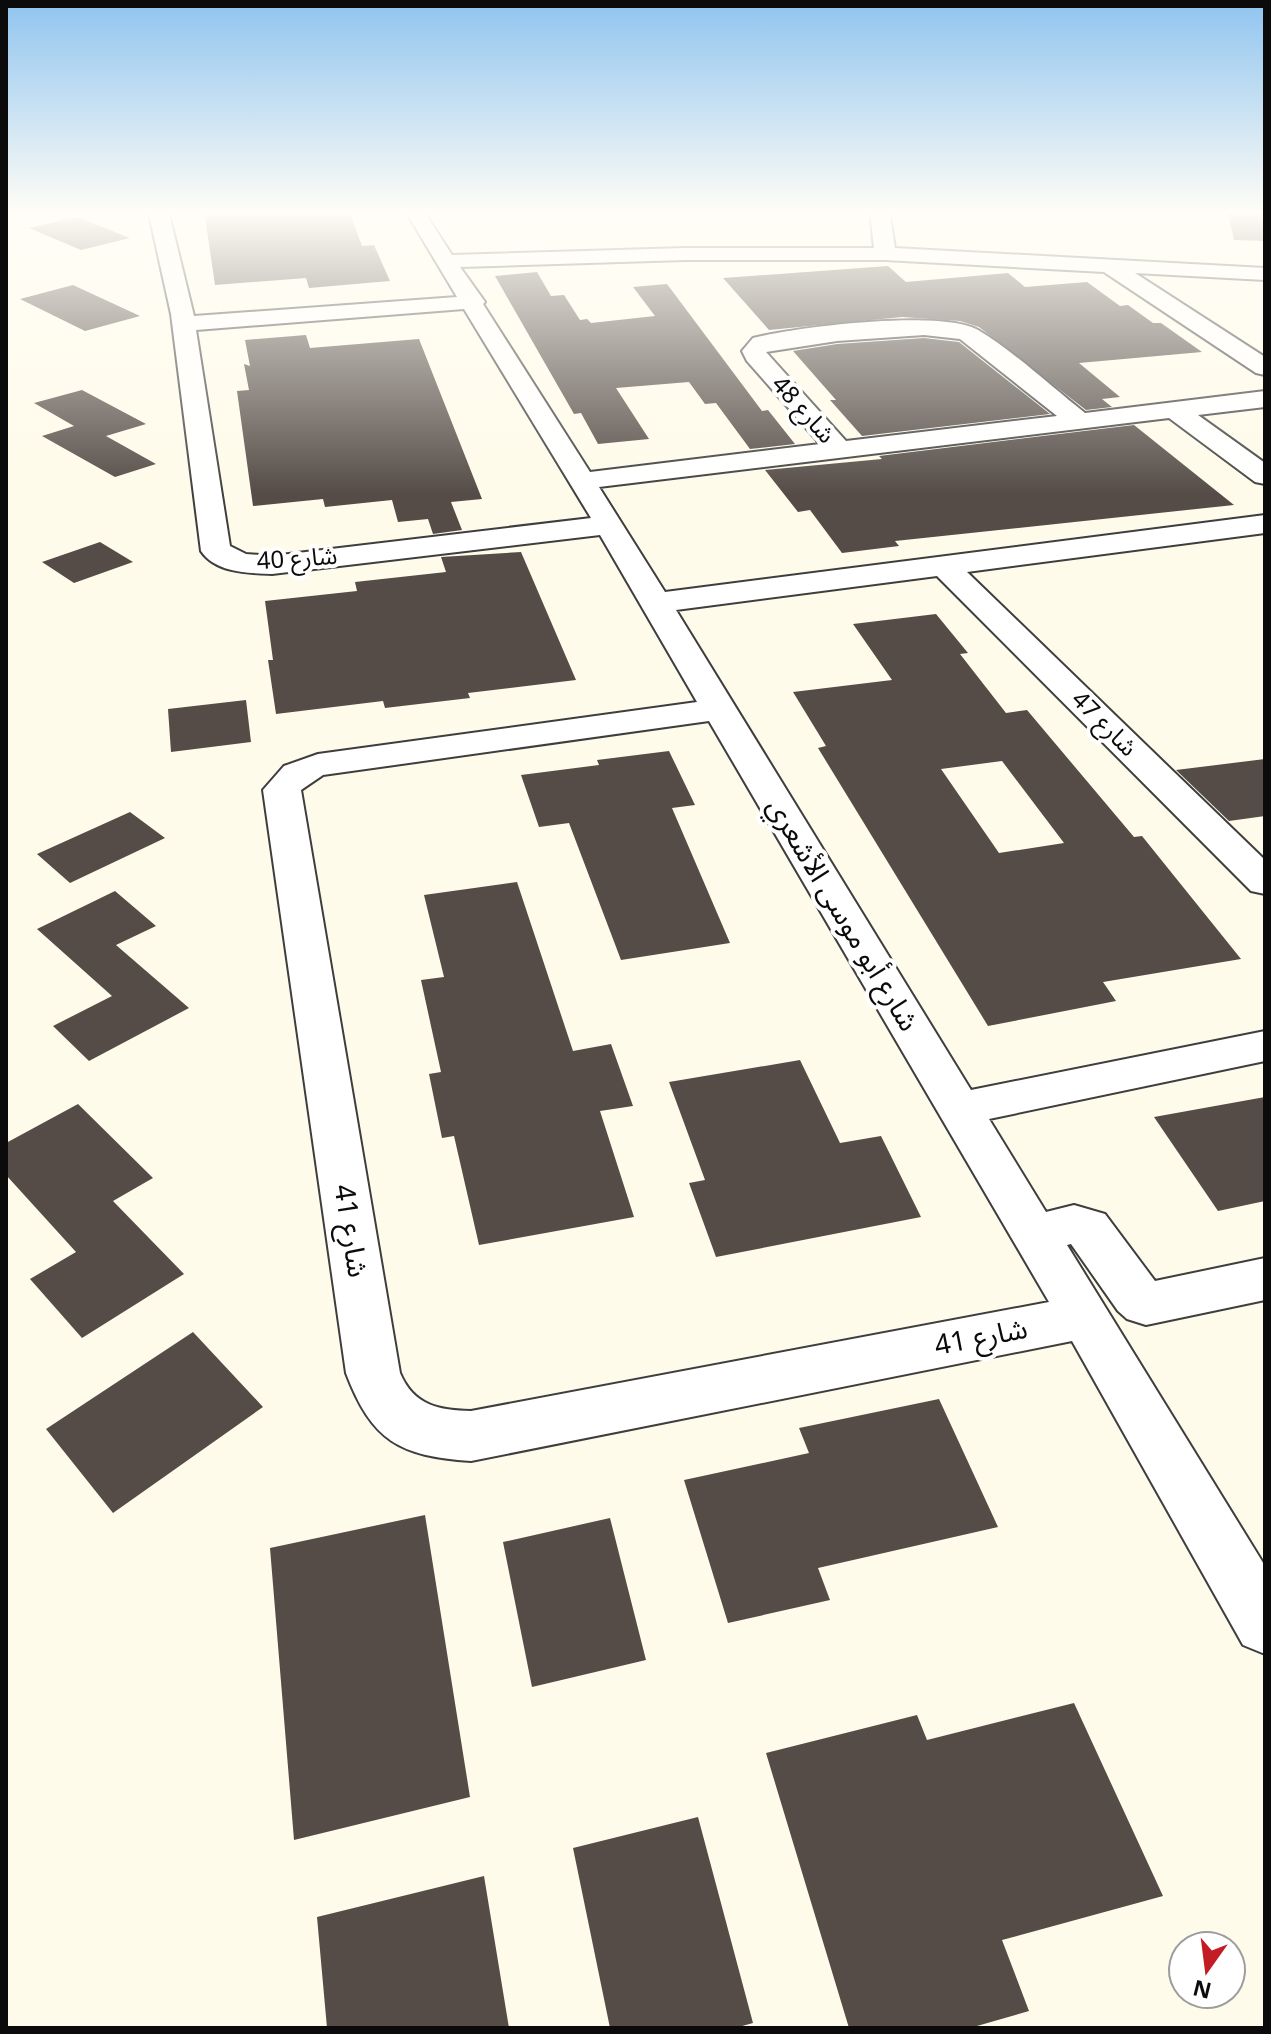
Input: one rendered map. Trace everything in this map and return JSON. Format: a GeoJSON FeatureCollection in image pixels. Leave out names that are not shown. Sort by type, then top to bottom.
{"type":"FeatureCollection","features":[{"type":"Feature","properties":{"kind":"street","name":"شارع 40"},"geometry":{"type":"LineString","coordinates":[[179,305],[216,551],[240,563],[272,565],[609,525]]}},
{"type":"Feature","properties":{"kind":"street"},"geometry":{"type":"LineString","coordinates":[[183,324],[435,305]]}},
{"type":"Feature","properties":{"kind":"street","name":"شارع أبو موسى الأشعري"},"geometry":{"type":"LineString","coordinates":[[476,305],[1033,1234],[1256,1591]]}},
{"type":"Feature","properties":{"kind":"street"},"geometry":{"type":"LineString","coordinates":[[1169,305],[1265,368]]}},
{"type":"Feature","properties":{"kind":"street","name":"شارع 48"},"geometry":{"type":"LineString","coordinates":[[838,449],[755,356],[754,351],[761,343],[925,327],[953,329],[968,334],[1078,420]]}},
{"type":"Feature","properties":{"kind":"street","name":"شارع 48"},"geometry":{"type":"LineString","coordinates":[[581,481],[1265,399]]}},
{"type":"Feature","properties":{"kind":"street"},"geometry":{"type":"LineString","coordinates":[[1176,411],[1265,476]]}},
{"type":"Feature","properties":{"kind":"street"},"geometry":{"type":"LineString","coordinates":[[656,603],[1265,524]]}},
{"type":"Feature","properties":{"kind":"street","name":"شارع 47"},"geometry":{"type":"LineString","coordinates":[[944,566],[1265,882]]}},
{"type":"Feature","properties":{"kind":"street","name":"شارع 41"},"geometry":{"type":"LineString","coordinates":[[720,709],[318,765],[302,769],[288,779],[282,790],[373,1373],[381,1398],[394,1413],[412,1426],[441,1435],[471,1436],[1086,1317]]}},
{"type":"Feature","properties":{"kind":"street"},"geometry":{"type":"LineString","coordinates":[[1222,841],[1265,833]]}},
{"type":"Feature","properties":{"kind":"street"},"geometry":{"type":"LineString","coordinates":[[958,1109],[1265,1046]]}},
{"type":"Feature","properties":{"kind":"street"},"geometry":{"type":"LineString","coordinates":[[1033,1234],[1074,1224],[1087,1228],[1146,1304],[1265,1279]]}},
{"type":"Feature","properties":{"kind":"building"},"geometry":{"type":"Polygon","coordinates":[[[32,305],[116,305],[140,316],[85,331],[32,305]]]}},
{"type":"Feature","properties":{"kind":"building"},"geometry":{"type":"Polygon","coordinates":[[[512,305],[570,305],[580,320],[587,319],[591,323],[655,316],[647,305],[683,305],[762,411],[768,410],[795,444],[750,449],[716,403],[705,404],[689,382],[616,388],[649,439],[598,444],[581,413],[574,414],[512,305]]]}},
{"type":"Feature","properties":{"kind":"building"},"geometry":{"type":"Polygon","coordinates":[[[747,305],[1128,305],[1153,323],[1161,323],[1202,352],[1079,363],[1120,397],[1102,399],[1112,407],[1086,410],[979,327],[960,321],[902,317],[769,330],[747,305]]]}},
{"type":"Feature","properties":{"kind":"building"},"geometry":{"type":"Polygon","coordinates":[[[306,335],[310,348],[419,339],[482,499],[451,502],[462,530],[433,534],[428,519],[398,522],[392,500],[325,507],[323,499],[253,506],[237,391],[249,390],[244,364],[250,366],[245,340],[306,335]]]}},
{"type":"Feature","properties":{"kind":"building"},"geometry":{"type":"Polygon","coordinates":[[[924,338],[959,342],[1050,414],[862,436],[830,400],[836,400],[793,351],[837,344],[924,338]]]}},
{"type":"Feature","properties":{"kind":"building"},"geometry":{"type":"Polygon","coordinates":[[[82,390],[146,424],[106,436],[156,464],[115,477],[42,436],[74,426],[34,403],[82,390]]]}},
{"type":"Feature","properties":{"kind":"building"},"geometry":{"type":"Polygon","coordinates":[[[1134,425],[1234,505],[895,541],[899,546],[842,553],[810,510],[798,512],[765,470],[882,459],[879,456],[1134,425]]]}},
{"type":"Feature","properties":{"kind":"building"},"geometry":{"type":"Polygon","coordinates":[[[100,542],[133,562],[74,583],[42,562],[100,542]]]}},
{"type":"Feature","properties":{"kind":"building"},"geometry":{"type":"Polygon","coordinates":[[[521,552],[576,680],[468,693],[470,698],[385,708],[383,701],[276,714],[268,660],[273,660],[265,601],[357,591],[355,582],[446,572],[441,557],[521,552]]]}},
{"type":"Feature","properties":{"kind":"building"},"geometry":{"type":"Polygon","coordinates":[[[936,614],[968,653],[960,654],[1006,713],[1027,710],[1134,837],[1142,836],[1241,959],[1103,982],[1116,1001],[988,1026],[818,748],[826,746],[793,692],[892,680],[853,624],[936,614]],[[1002,761],[941,769],[999,853],[1064,843],[1002,761]]]}},
{"type":"Feature","properties":{"kind":"building"},"geometry":{"type":"Polygon","coordinates":[[[246,700],[251,742],[171,752],[168,709],[246,700]]]}},
{"type":"Feature","properties":{"kind":"building"},"geometry":{"type":"Polygon","coordinates":[[[669,751],[695,805],[672,808],[730,943],[621,960],[569,823],[539,827],[521,775],[599,765],[597,760],[669,751]]]}},
{"type":"Feature","properties":{"kind":"building"},"geometry":{"type":"Polygon","coordinates":[[[1265,759],[1265,816],[1229,821],[1176,770],[1265,759]]]}},
{"type":"Feature","properties":{"kind":"building"},"geometry":{"type":"Polygon","coordinates":[[[130,812],[165,838],[70,883],[37,854],[130,812]]]}},
{"type":"Feature","properties":{"kind":"building"},"geometry":{"type":"Polygon","coordinates":[[[517,882],[573,1051],[611,1044],[633,1106],[600,1111],[634,1217],[479,1245],[454,1136],[442,1138],[429,1074],[441,1072],[421,980],[444,977],[424,895],[517,882]]]}},
{"type":"Feature","properties":{"kind":"building"},"geometry":{"type":"Polygon","coordinates":[[[115,891],[156,926],[116,945],[189,1008],[89,1061],[53,1026],[112,996],[37,929],[115,891]]]}},
{"type":"Feature","properties":{"kind":"building"},"geometry":{"type":"Polygon","coordinates":[[[800,1060],[840,1143],[881,1136],[921,1217],[716,1257],[689,1183],[705,1180],[669,1082],[800,1060]]]}},
{"type":"Feature","properties":{"kind":"building"},"geometry":{"type":"Polygon","coordinates":[[[1265,1097],[1265,1201],[1218,1211],[1154,1117],[1265,1097]]]}},
{"type":"Feature","properties":{"kind":"building"},"geometry":{"type":"Polygon","coordinates":[[[78,1104],[153,1178],[113,1201],[184,1274],[82,1338],[30,1279],[76,1252],[6,1175],[6,1143],[78,1104]]]}},
{"type":"Feature","properties":{"kind":"building"},"geometry":{"type":"Polygon","coordinates":[[[193,1332],[263,1407],[113,1513],[46,1429],[193,1332]]]}},
{"type":"Feature","properties":{"kind":"building"},"geometry":{"type":"Polygon","coordinates":[[[939,1399],[998,1527],[818,1568],[830,1600],[728,1623],[684,1480],[809,1453],[799,1428],[939,1399]]]}},
{"type":"Feature","properties":{"kind":"building"},"geometry":{"type":"Polygon","coordinates":[[[425,1515],[470,1797],[294,1840],[270,1548],[425,1515]]]}},
{"type":"Feature","properties":{"kind":"building"},"geometry":{"type":"Polygon","coordinates":[[[610,1518],[646,1660],[532,1687],[503,1542],[610,1518]]]}},
{"type":"Feature","properties":{"kind":"building"},"geometry":{"type":"Polygon","coordinates":[[[1074,1703],[1163,1896],[1002,1940],[1029,2011],[970,2028],[849,2028],[766,1753],[917,1715],[927,1740],[1074,1703]]]}},
{"type":"Feature","properties":{"kind":"building"},"geometry":{"type":"Polygon","coordinates":[[[698,1817],[753,2023],[735,2028],[610,2028],[573,1848],[698,1817]]]}},
{"type":"Feature","properties":{"kind":"building"},"geometry":{"type":"Polygon","coordinates":[[[484,1876],[509,2028],[327,2028],[317,1917],[484,1876]]]}}]}
